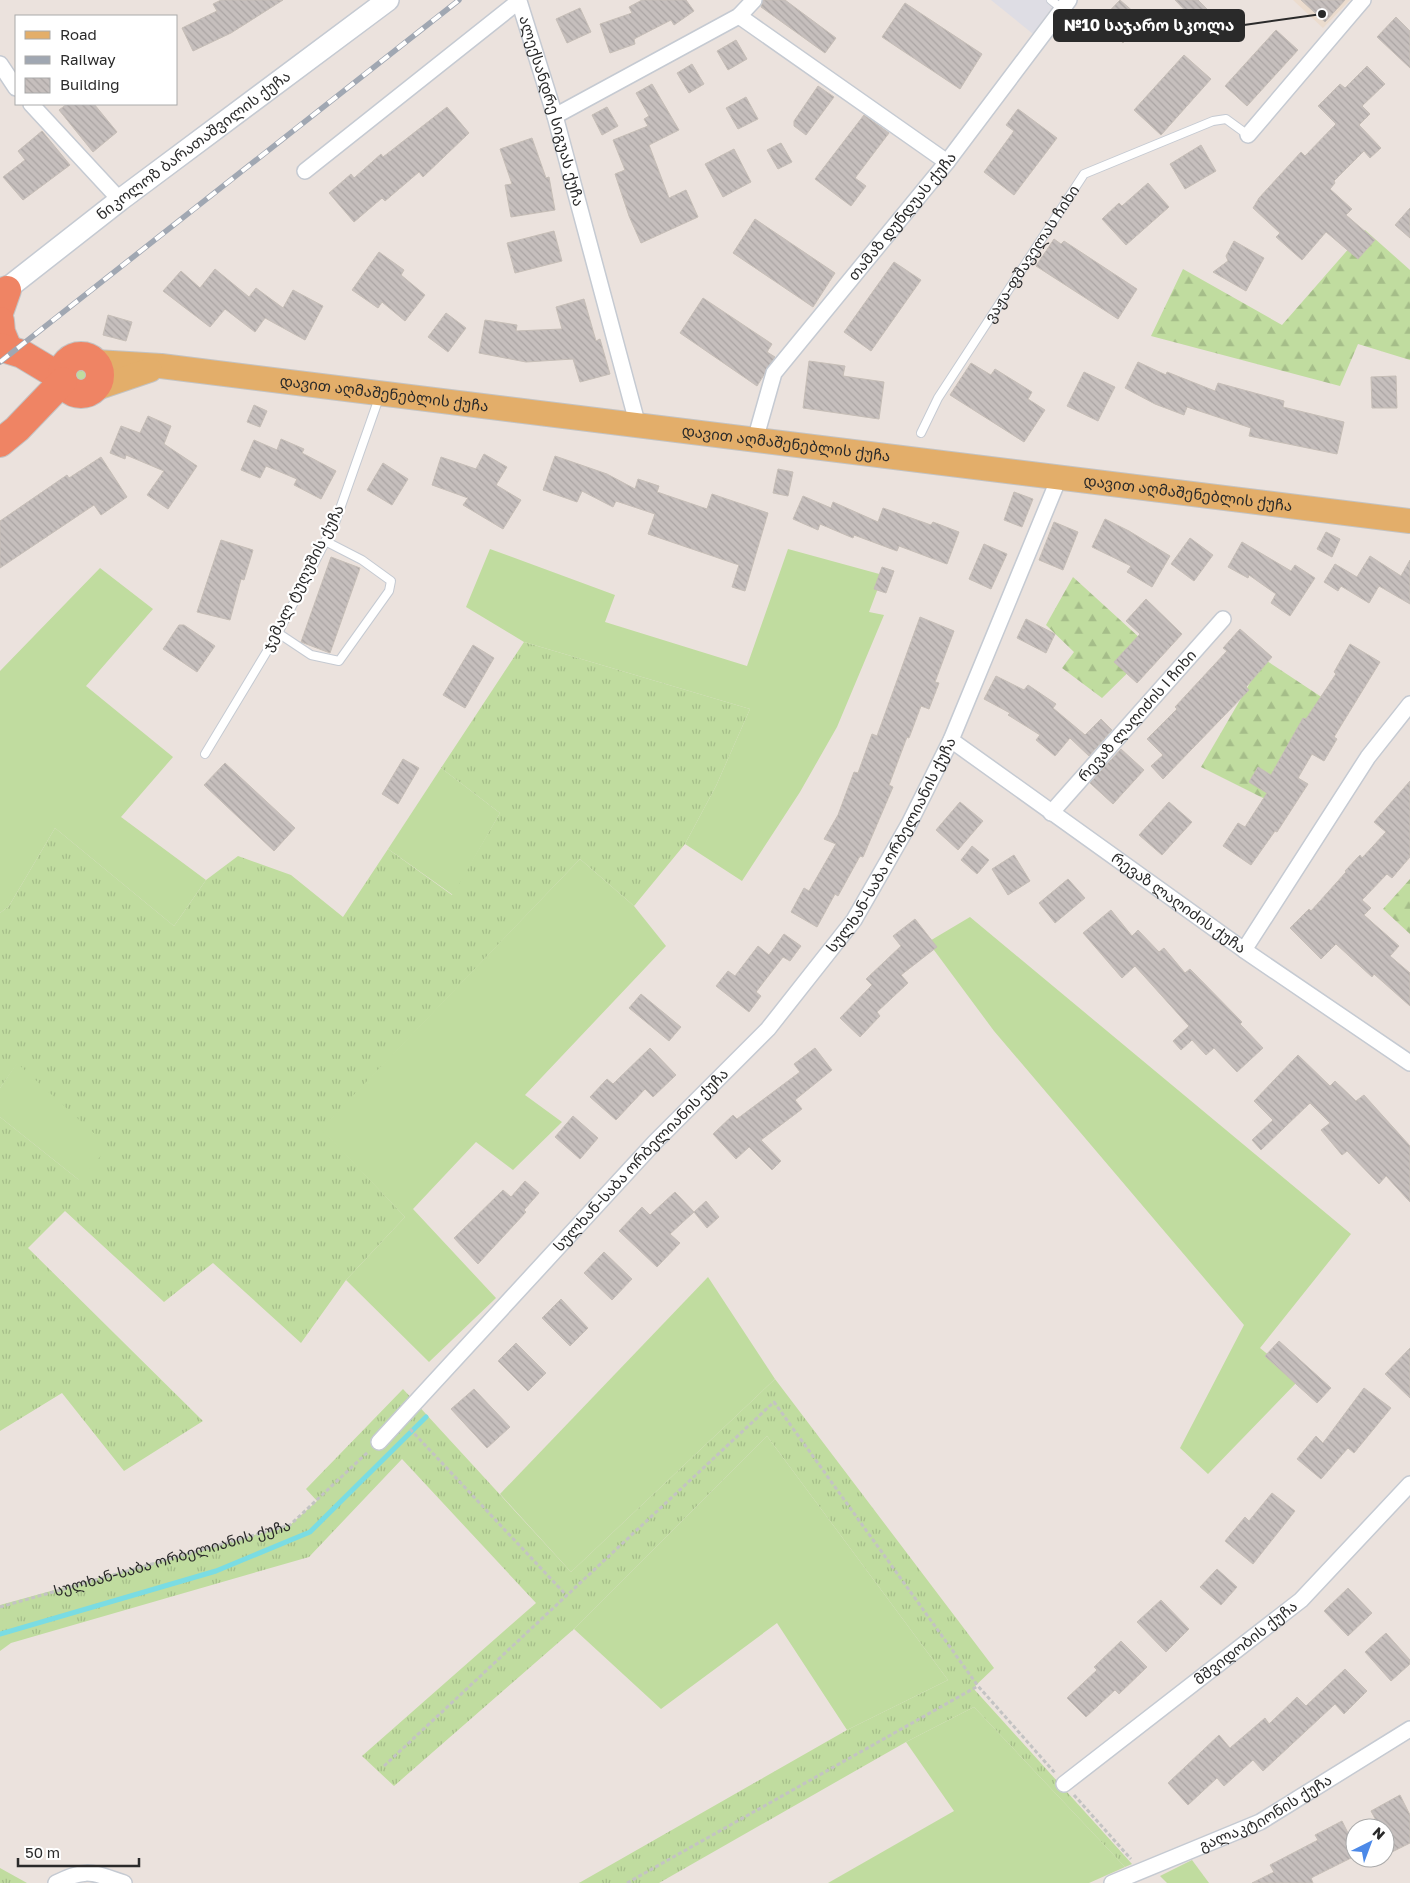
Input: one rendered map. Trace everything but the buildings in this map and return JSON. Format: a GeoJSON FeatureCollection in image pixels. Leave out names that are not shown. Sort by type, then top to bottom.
{"type":"FeatureCollection","features":[{"type":"Feature","properties":{"kind":"highway"},"geometry":{"type":"LineString","coordinates":[[0,320],[1,332],[10,350],[78,377],[9,436]]}},
{"type":"Feature","properties":{"kind":"main road","name":"დავით აღმაშენებლის ქუჩა"},"geometry":{"type":"LineString","coordinates":[[78,377],[161,366],[1410,522]]}},
{"type":"Feature","properties":{"kind":"street","name":"ნიკოლოზ ბარათაშვილის ქუჩა"},"geometry":{"type":"LineString","coordinates":[[2,298],[120,200],[388,0]]}},
{"type":"Feature","properties":{"kind":"street","name":"ალექსანდრე სიგუას ქუჩა"},"geometry":{"type":"LineString","coordinates":[[305,171],[519,0],[555,116],[638,426]]}},
{"type":"Feature","properties":{"kind":"street"},"geometry":{"type":"LineString","coordinates":[[555,116],[738,16],[754,0]]}},
{"type":"Feature","properties":{"kind":"street","name":"ვაჟა-ფშაველას ჩიხი"},"geometry":{"type":"LineString","coordinates":[[1248,135],[1363,0]]}},
{"type":"Feature","properties":{"kind":"street","name":"თამაზ დუნდუას ქუჩა"},"geometry":{"type":"LineString","coordinates":[[755,440],[774,372],[947,162],[1061,3]]}},
{"type":"Feature","properties":{"kind":"street"},"geometry":{"type":"LineString","coordinates":[[738,16],[947,162]]}},
{"type":"Feature","properties":{"kind":"street"},"geometry":{"type":"LineString","coordinates":[[0,64],[15,86]]}},
{"type":"Feature","properties":{"kind":"street"},"geometry":{"type":"LineString","coordinates":[[32,105],[120,200]]}},
{"type":"Feature","properties":{"kind":"street","name":"სულხან-საბა ორბელიანის ქუჩა"},"geometry":{"type":"LineString","coordinates":[[379,1442],[656,1142],[768,1029],[854,920],[909,824],[951,740],[1059,478]]}},
{"type":"Feature","properties":{"kind":"street","name":"რევაზ ლაღიძის I ჩიხი"},"geometry":{"type":"LineString","coordinates":[[1051,812],[1223,619]]}},
{"type":"Feature","properties":{"kind":"street"},"geometry":{"type":"LineString","coordinates":[[1244,950],[1368,757],[1410,704]]}},
{"type":"Feature","properties":{"kind":"street","name":"რევაზ ლაღიძის ქუჩა"},"geometry":{"type":"LineString","coordinates":[[951,740],[1244,950],[1410,1062]]}},
{"type":"Feature","properties":{"kind":"street","name":"მშვიდობის ქუჩა"},"geometry":{"type":"LineString","coordinates":[[1064,1784],[1301,1600],[1410,1484]]}},
{"type":"Feature","properties":{"kind":"street","name":"გალაკტიონის ქუჩა"},"geometry":{"type":"LineString","coordinates":[[1112,1883],[1143,1872],[1260,1822],[1410,1729]]}},
{"type":"Feature","properties":{"kind":"street"},"geometry":{"type":"LineString","coordinates":[[56,1883],[74,1874],[90,1872],[124,1883]]}},
{"type":"Feature","properties":{"kind":"street"},"geometry":{"type":"LineString","coordinates":[[1143,1872],[1154,1883]]}},
{"type":"Feature","properties":{"kind":"lane","name":"ვაჟა-ფშაველას ჩიხი"},"geometry":{"type":"LineString","coordinates":[[921,433],[938,398],[1084,174],[1213,121],[1226,119],[1248,135]]}},
{"type":"Feature","properties":{"kind":"lane","name":"ჯემალ ტუღუშის ქუჩა"},"geometry":{"type":"LineString","coordinates":[[205,754],[278,632],[335,523],[381,394]]}},
{"type":"Feature","properties":{"kind":"lane"},"geometry":{"type":"LineString","coordinates":[[278,632],[311,655],[339,661],[389,591],[391,581],[362,560],[325,541]]}},
{"type":"Feature","properties":{"kind":"path"},"geometry":{"type":"LineString","coordinates":[[384,1766],[774,1402],[978,1686],[1143,1872]]}},
{"type":"Feature","properties":{"kind":"path"},"geometry":{"type":"LineString","coordinates":[[417,1437],[567,1596]]}},
{"type":"Feature","properties":{"kind":"path","name":"სულხან-საბა ორბელიანის ქუჩა"},"geometry":{"type":"LineString","coordinates":[[0,1606],[290,1525],[379,1442]]}},
{"type":"Feature","properties":{"kind":"path"},"geometry":{"type":"LineString","coordinates":[[627,1883],[978,1686]]}},
{"type":"Feature","properties":{"kind":"shaded area"},"geometry":{"type":"Polygon","coordinates":[[[991,0],[1057,0],[1033,34],[991,0]]]}},
{"type":"Feature","properties":{"kind":"shaded area"},"geometry":{"type":"Polygon","coordinates":[[[1293,0],[1350,0],[1323,28],[1293,0]]]}},
{"type":"Feature","properties":{"kind":"green space"},"geometry":{"type":"Polygon","coordinates":[[[1365,230],[1410,270],[1410,360],[1358,344],[1340,386],[1151,336],[1183,269],[1282,325],[1365,230]]]}},
{"type":"Feature","properties":{"kind":"green space"},"geometry":{"type":"Polygon","coordinates":[[[81,364],[88,367],[91,374],[88,381],[81,384],[74,381],[71,374],[74,367],[81,364]]]}},
{"type":"Feature","properties":{"kind":"green space"},"geometry":{"type":"Polygon","coordinates":[[[490,549],[615,595],[605,622],[747,666],[788,549],[883,575],[869,612],[884,615],[837,727],[800,792],[742,881],[685,844],[716,786],[750,709],[524,642],[466,607],[490,549]]]}},
{"type":"Feature","properties":{"kind":"green space"},"geometry":{"type":"Polygon","coordinates":[[[100,568],[153,609],[86,686],[173,757],[121,817],[206,880],[174,926],[55,828],[9,906],[0,913],[0,671],[100,568]]]}},
{"type":"Feature","properties":{"kind":"green space"},"geometry":{"type":"Polygon","coordinates":[[[1073,577],[1152,649],[1102,698],[1062,668],[1074,652],[1046,625],[1073,577]]]}},
{"type":"Feature","properties":{"kind":"green space"},"geometry":{"type":"Polygon","coordinates":[[[524,642],[750,709],[716,786],[685,844],[634,906],[580,859],[322,1129],[405,1217],[346,1280],[301,1343],[213,1263],[164,1302],[65,1211],[28,1248],[203,1421],[124,1471],[62,1393],[0,1431],[0,1117],[79,1180],[17,1064],[0,1088],[0,913],[9,906],[55,828],[174,926],[206,880],[238,856],[291,875],[343,917],[388,849],[452,895],[500,813],[441,768],[524,642]]]}},
{"type":"Feature","properties":{"kind":"green space"},"geometry":{"type":"Polygon","coordinates":[[[1264,659],[1326,700],[1273,803],[1201,767],[1264,659]]]}},
{"type":"Feature","properties":{"kind":"green space"},"geometry":{"type":"Polygon","coordinates":[[[441,768],[500,813],[453,895],[388,849],[441,768]]]}},
{"type":"Feature","properties":{"kind":"green space"},"geometry":{"type":"Polygon","coordinates":[[[580,859],[634,906],[666,946],[525,1095],[562,1122],[513,1170],[476,1142],[413,1209],[496,1298],[429,1362],[346,1280],[405,1217],[321,1129],[580,859]]]}},
{"type":"Feature","properties":{"kind":"green space"},"geometry":{"type":"Polygon","coordinates":[[[1410,879],[1410,934],[1383,909],[1410,879]]]}},
{"type":"Feature","properties":{"kind":"green space"},"geometry":{"type":"Polygon","coordinates":[[[970,917],[1351,1234],[1260,1348],[1299,1380],[1208,1474],[1180,1448],[1244,1325],[994,1031],[928,942],[970,917]]]}},
{"type":"Feature","properties":{"kind":"green space"},"geometry":{"type":"Polygon","coordinates":[[[17,1063],[109,1147],[79,1180],[0,1117],[0,1088],[17,1063]]]}},
{"type":"Feature","properties":{"kind":"green space"},"geometry":{"type":"Polygon","coordinates":[[[708,1277],[775,1379],[571,1572],[500,1494],[708,1277]]]}},
{"type":"Feature","properties":{"kind":"green space"},"geometry":{"type":"Polygon","coordinates":[[[775,1379],[994,1668],[973,1688],[1132,1864],[1125,1867],[974,1707],[906,1742],[659,1883],[579,1883],[847,1730],[948,1680],[767,1436],[574,1629],[394,1786],[362,1756],[536,1603],[402,1459],[309,1557],[11,1643],[0,1651],[0,1605],[290,1525],[317,1501],[306,1489],[403,1389],[571,1572],[775,1379]]]}},
{"type":"Feature","properties":{"kind":"green space"},"geometry":{"type":"Polygon","coordinates":[[[767,1436],[948,1680],[847,1730],[777,1623],[661,1709],[574,1629],[767,1436]]]}},
{"type":"Feature","properties":{"kind":"green space"},"geometry":{"type":"Polygon","coordinates":[[[974,1707],[1125,1867],[1089,1883],[828,1883],[954,1811],[906,1742],[974,1707]]]}},
{"type":"Feature","properties":{"kind":"green space"},"geometry":{"type":"Polygon","coordinates":[[[1192,1860],[1209,1883],[1167,1883],[1160,1876],[1192,1860]]]}},
{"type":"Feature","properties":{"kind":"green space"},"geometry":{"type":"Polygon","coordinates":[[[0,1868],[27,1883],[0,1883],[0,1868]]]}},
{"type":"Feature","properties":{"kind":"waterway"},"geometry":{"type":"LineString","coordinates":[[0,1634],[216,1571],[310,1532],[426,1417]]}},
{"type":"Feature","properties":{"kind":"railway"},"geometry":{"type":"LineString","coordinates":[[0,362],[459,0]]}},
{"type":"Feature","properties":{"kind":"place","name":"№10 საჯარო სკოლა"},"geometry":{"type":"Point","coordinates":[1322,14]}}]}
